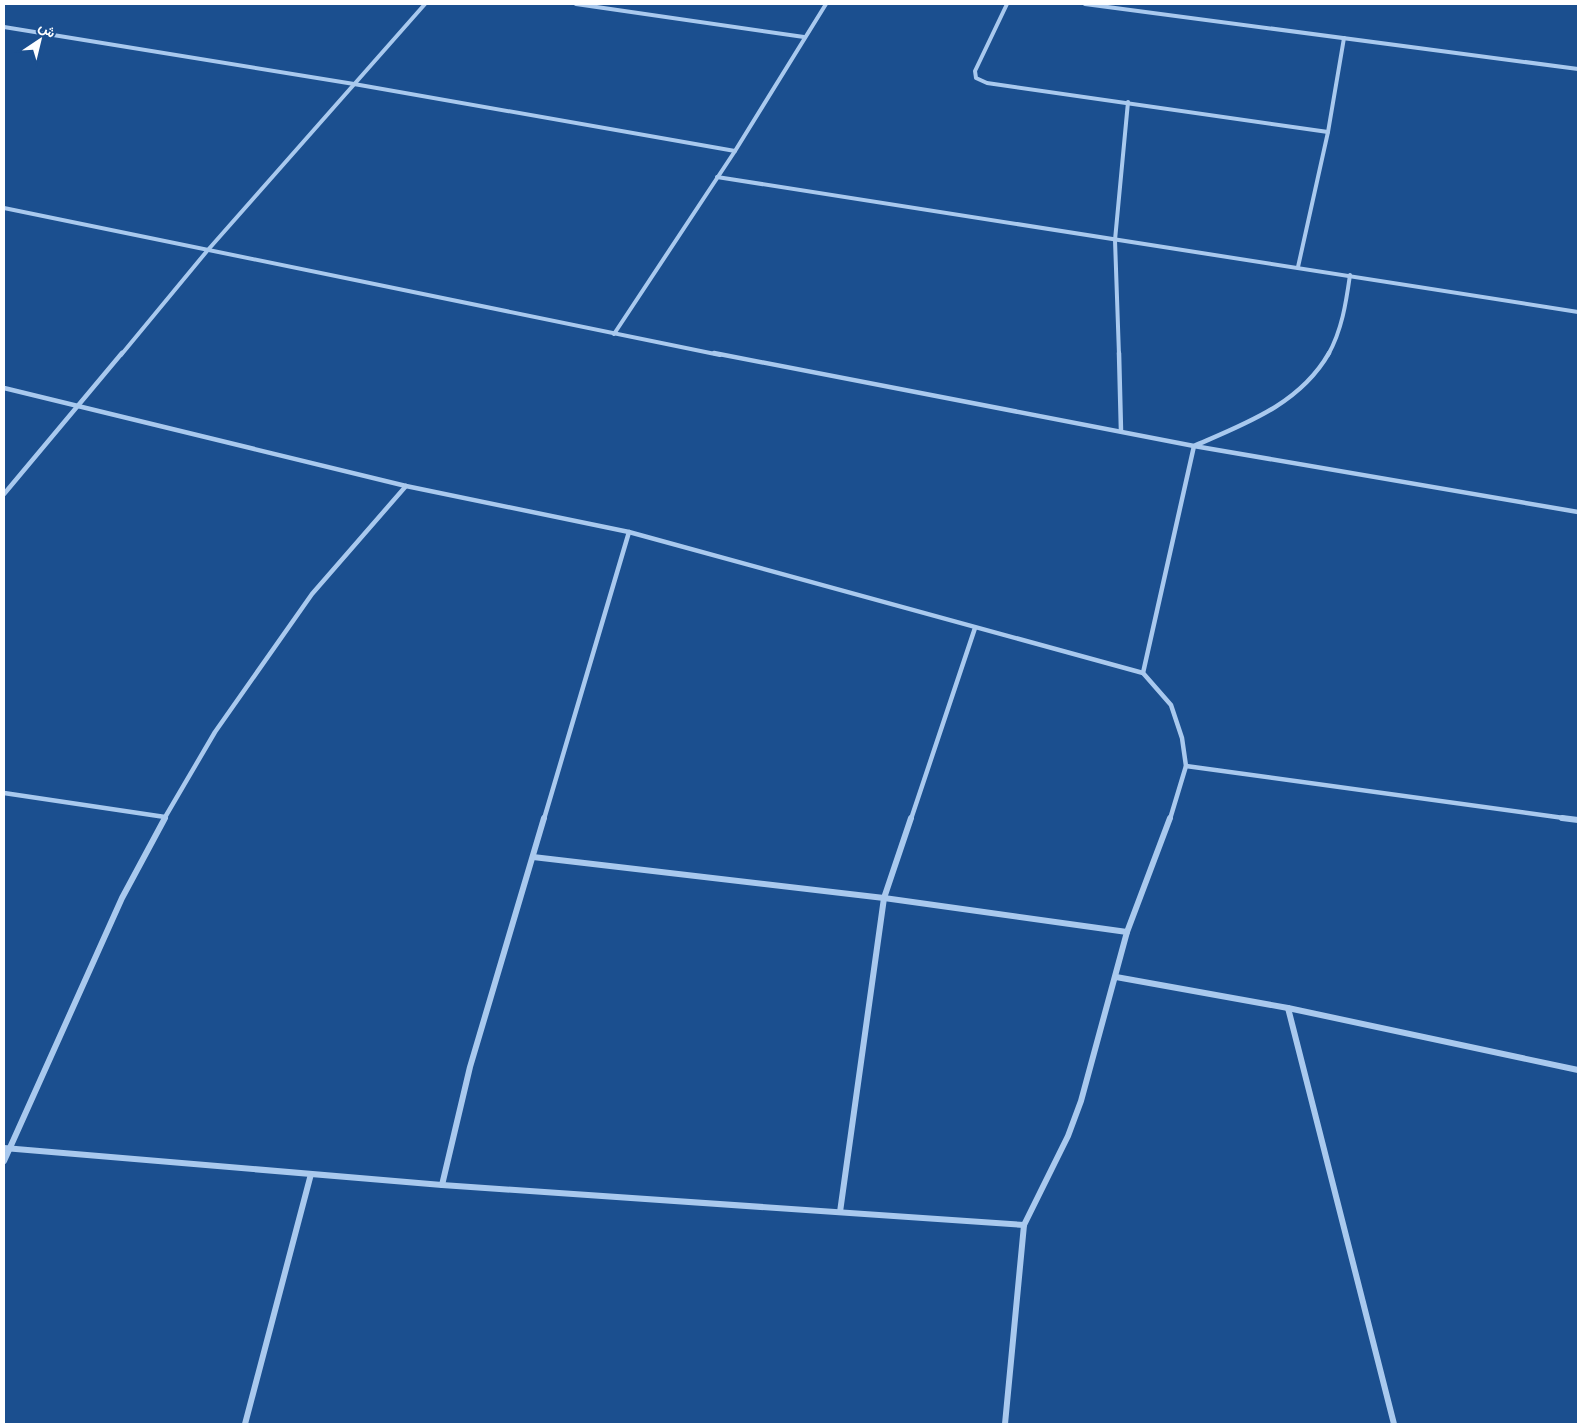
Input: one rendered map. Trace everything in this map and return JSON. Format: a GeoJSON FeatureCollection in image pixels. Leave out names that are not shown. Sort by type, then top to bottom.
{"type":"FeatureCollection","features":[{"type":"Feature","properties":{"kind":"street"},"geometry":{"type":"LineString","coordinates":[[4,494],[207,251],[425,4]]}},
{"type":"Feature","properties":{"kind":"street"},"geometry":{"type":"LineString","coordinates":[[576,4],[804,37]]}},
{"type":"Feature","properties":{"kind":"street"},"geometry":{"type":"LineString","coordinates":[[614,334],[735,151],[826,4]]}},
{"type":"Feature","properties":{"kind":"street"},"geometry":{"type":"LineString","coordinates":[[1007,4],[975,71],[976,78],[987,83],[1328,132]]}},
{"type":"Feature","properties":{"kind":"street"},"geometry":{"type":"LineString","coordinates":[[1085,4],[1578,69]]}},
{"type":"Feature","properties":{"kind":"street"},"geometry":{"type":"LineString","coordinates":[[4,27],[354,84],[735,151]]}},
{"type":"Feature","properties":{"kind":"street"},"geometry":{"type":"LineString","coordinates":[[1298,267],[1328,132],[1344,38]]}},
{"type":"Feature","properties":{"kind":"street"},"geometry":{"type":"LineString","coordinates":[[1121,431],[1116,240],[1128,102]]}},
{"type":"Feature","properties":{"kind":"street"},"geometry":{"type":"LineString","coordinates":[[717,177],[1578,312]]}},
{"type":"Feature","properties":{"kind":"street"},"geometry":{"type":"LineString","coordinates":[[4,208],[614,334],[1194,446],[1578,512]]}},
{"type":"Feature","properties":{"kind":"street"},"geometry":{"type":"LineString","coordinates":[[1194,446],[1293,398],[1320,371],[1337,340],[1348,305],[1350,275]]}},
{"type":"Feature","properties":{"kind":"street"},"geometry":{"type":"LineString","coordinates":[[4,388],[78,404],[227,444],[406,486],[629,532],[1143,674],[1171,705],[1182,738],[1186,766],[1169,821],[1127,932],[1081,1101],[1068,1136],[1024,1225],[1005,1424]]}},
{"type":"Feature","properties":{"kind":"street"},"geometry":{"type":"LineString","coordinates":[[1143,674],[1194,446]]}},
{"type":"Feature","properties":{"kind":"street"},"geometry":{"type":"LineString","coordinates":[[4,1161],[6,1148],[122,898],[165,817],[215,732],[312,594],[406,486]]}},
{"type":"Feature","properties":{"kind":"street"},"geometry":{"type":"LineString","coordinates":[[442,1185],[470,1067],[629,532]]}},
{"type":"Feature","properties":{"kind":"street"},"geometry":{"type":"LineString","coordinates":[[840,1212],[884,898],[975,628]]}},
{"type":"Feature","properties":{"kind":"street"},"geometry":{"type":"LineString","coordinates":[[1186,766],[1578,820]]}},
{"type":"Feature","properties":{"kind":"street"},"geometry":{"type":"LineString","coordinates":[[4,793],[165,817]]}},
{"type":"Feature","properties":{"kind":"street"},"geometry":{"type":"LineString","coordinates":[[533,857],[884,898],[1127,932]]}},
{"type":"Feature","properties":{"kind":"street"},"geometry":{"type":"LineString","coordinates":[[1116,977],[1288,1008],[1578,1070]]}},
{"type":"Feature","properties":{"kind":"street"},"geometry":{"type":"LineString","coordinates":[[1288,1008],[1394,1424]]}},
{"type":"Feature","properties":{"kind":"street"},"geometry":{"type":"LineString","coordinates":[[6,1148],[442,1185],[1024,1225]]}},
{"type":"Feature","properties":{"kind":"street"},"geometry":{"type":"LineString","coordinates":[[245,1424],[311,1174]]}}]}
